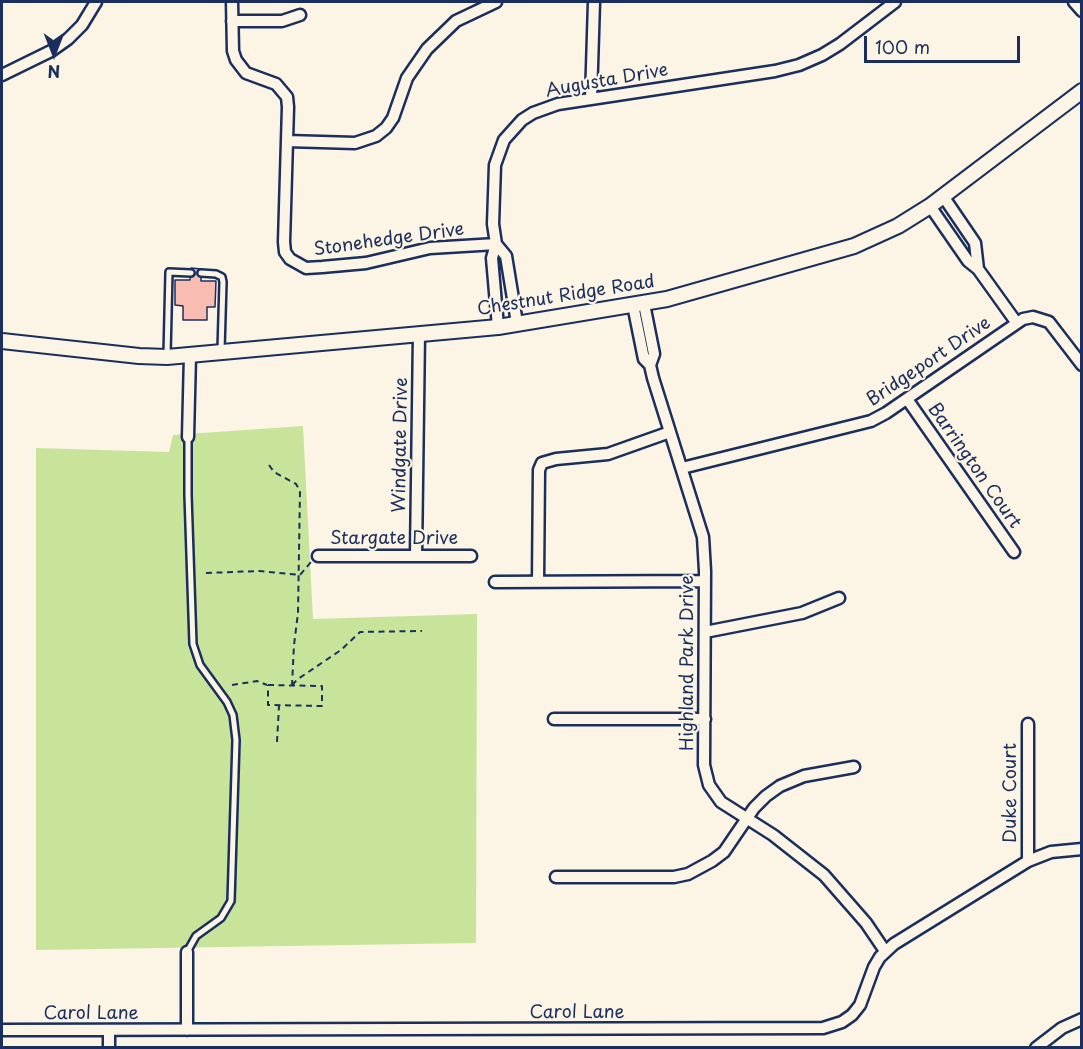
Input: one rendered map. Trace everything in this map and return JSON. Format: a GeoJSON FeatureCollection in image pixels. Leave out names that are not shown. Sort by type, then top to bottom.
{"type":"FeatureCollection","features":[{"type":"Feature","properties":{"kind":"street"},"geometry":{"type":"LineString","coordinates":[[2,75],[51,51],[68,39],[82,25],[96,2]]}},
{"type":"Feature","properties":{"kind":"street","name":"Stonehedge Drive"},"geometry":{"type":"LineString","coordinates":[[232,2],[232,51],[241,67],[246,73],[276,84],[287,97],[284,242],[285,252],[297,265],[306,268],[350,265],[430,249],[496,244]]}},
{"type":"Feature","properties":{"kind":"street"},"geometry":{"type":"LineString","coordinates":[[287,141],[355,143],[376,136],[393,118],[408,78],[427,49],[456,21],[496,2]]}},
{"type":"Feature","properties":{"kind":"street"},"geometry":{"type":"LineString","coordinates":[[591,99],[594,2]]}},
{"type":"Feature","properties":{"kind":"street","name":"Augusta Drive"},"geometry":{"type":"LineString","coordinates":[[498,327],[492,258],[496,244],[493,224],[493,178],[504,140],[517,125],[532,113],[558,104],[775,71],[799,65],[840,44],[895,2]]}},
{"type":"Feature","properties":{"kind":"street"},"geometry":{"type":"LineString","coordinates":[[1074,2],[1082,11]]}},
{"type":"Feature","properties":{"kind":"street"},"geometry":{"type":"LineString","coordinates":[[232,21],[282,21],[300,15]]}},
{"type":"Feature","properties":{"kind":"street","name":"Chestnut Ridge Road"},"geometry":{"type":"LineString","coordinates":[[2,340],[139,356],[167,357],[498,327],[667,299],[854,246],[898,226],[930,206],[1082,91]]}},
{"type":"Feature","properties":{"kind":"street"},"geometry":{"type":"LineString","coordinates":[[943,196],[975,243],[978,269]]}},
{"type":"Feature","properties":{"kind":"street","name":"Bridgeport Drive"},"geometry":{"type":"LineString","coordinates":[[682,468],[856,427],[886,413],[1016,322],[978,269],[968,261],[930,206]]}},
{"type":"Feature","properties":{"kind":"street"},"geometry":{"type":"LineString","coordinates":[[496,244],[506,256],[517,323]]}},
{"type":"Feature","properties":{"kind":"street","name":"Highland Park Drive"},"geometry":{"type":"LineString","coordinates":[[638,305],[644,359],[650,365],[703,537],[705,581],[704,765],[709,785],[721,802],[799,854],[824,875],[866,923],[885,951]]}},
{"type":"Feature","properties":{"kind":"street"},"geometry":{"type":"LineString","coordinates":[[1016,322],[1033,317],[1049,322],[1082,365]]}},
{"type":"Feature","properties":{"kind":"street","name":"Windgate Drive"},"geometry":{"type":"LineString","coordinates":[[416,555],[419,334]]}},
{"type":"Feature","properties":{"kind":"street"},"geometry":{"type":"LineString","coordinates":[[188,437],[190,355]]}},
{"type":"Feature","properties":{"kind":"street","name":"Barrington Court"},"geometry":{"type":"LineString","coordinates":[[907,399],[1014,552]]}},
{"type":"Feature","properties":{"kind":"street"},"geometry":{"type":"LineString","coordinates":[[538,582],[539,470],[542,463],[556,459],[608,453],[670,432]]}},
{"type":"Feature","properties":{"kind":"street","name":"Stargate Drive"},"geometry":{"type":"LineString","coordinates":[[316,556],[471,556]]}},
{"type":"Feature","properties":{"kind":"street"},"geometry":{"type":"LineString","coordinates":[[495,582],[705,581]]}},
{"type":"Feature","properties":{"kind":"street"},"geometry":{"type":"LineString","coordinates":[[705,632],[802,613],[839,598]]}},
{"type":"Feature","properties":{"kind":"street"},"geometry":{"type":"LineString","coordinates":[[554,719],[705,719]]}},
{"type":"Feature","properties":{"kind":"street","name":"Duke Court"},"geometry":{"type":"LineString","coordinates":[[1028,724],[1028,861]]}},
{"type":"Feature","properties":{"kind":"street"},"geometry":{"type":"LineString","coordinates":[[556,877],[674,877],[688,874],[724,852],[766,796],[788,782],[804,776],[854,767]]}},
{"type":"Feature","properties":{"kind":"street","name":"Carol Lane"},"geometry":{"type":"LineString","coordinates":[[2,1030],[823,1028],[842,1022],[852,1015],[860,1005],[874,967],[885,951],[894,944],[1028,861],[1051,852],[1082,849]]}},
{"type":"Feature","properties":{"kind":"street"},"geometry":{"type":"LineString","coordinates":[[187,952],[187,1030]]}},
{"type":"Feature","properties":{"kind":"street"},"geometry":{"type":"LineString","coordinates":[[1036,1047],[1062,1028],[1082,1019]]}},
{"type":"Feature","properties":{"kind":"street"},"geometry":{"type":"LineString","coordinates":[[109,1030],[109,1047]]}},
{"type":"Feature","properties":{"kind":"lane"},"geometry":{"type":"LineString","coordinates":[[167,357],[169,272],[190,273]]}},
{"type":"Feature","properties":{"kind":"lane"},"geometry":{"type":"LineString","coordinates":[[201,273],[216,273],[222,277],[221,352]]}},
{"type":"Feature","properties":{"kind":"lane"},"geometry":{"type":"LineString","coordinates":[[187,952],[196,936],[221,918],[231,901],[236,740],[233,715],[227,702],[200,665],[193,644],[188,437]]}},
{"type":"Feature","properties":{"kind":"path"},"geometry":{"type":"LineString","coordinates":[[268,465],[274,472],[291,480],[299,487],[298,613],[292,685]]}},
{"type":"Feature","properties":{"kind":"path"},"geometry":{"type":"LineString","coordinates":[[206,573],[260,571],[300,575],[316,556]]}},
{"type":"Feature","properties":{"kind":"path"},"geometry":{"type":"LineString","coordinates":[[292,685],[298,678],[340,650],[360,632],[422,631]]}},
{"type":"Feature","properties":{"kind":"path"},"geometry":{"type":"LineString","coordinates":[[232,685],[257,681],[268,685],[322,686],[322,706],[268,705],[268,685]]}},
{"type":"Feature","properties":{"kind":"path"},"geometry":{"type":"LineString","coordinates":[[277,742],[279,706]]}},
{"type":"Feature","properties":{"kind":"green space"},"geometry":{"type":"Polygon","coordinates":[[[303,426],[313,619],[477,614],[476,943],[36,950],[36,448],[169,452],[173,435],[303,426]]]}},
{"type":"Feature","properties":{"kind":"building"},"geometry":{"type":"Polygon","coordinates":[[[191,268],[201,269],[201,281],[216,281],[215,307],[207,307],[207,320],[183,320],[183,306],[175,305],[175,280],[190,280],[191,268]]]}}]}
